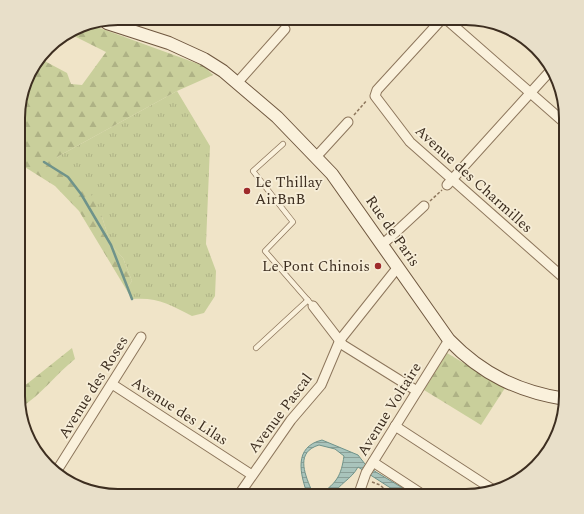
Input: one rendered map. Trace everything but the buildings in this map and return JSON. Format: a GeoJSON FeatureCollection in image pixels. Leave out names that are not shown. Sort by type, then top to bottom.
{"type":"FeatureCollection","features":[{"type":"Feature","properties":{"kind":"street","name":"Rue de Paris"},"geometry":{"type":"LineString","coordinates":[[114,25],[169,43],[204,59],[237,83],[277,117],[332,174],[383,244],[449,340],[463,353],[501,381],[536,393],[559,398]]}},
{"type":"Feature","properties":{"kind":"street"},"geometry":{"type":"LineString","coordinates":[[377,90],[437,25]]}},
{"type":"Feature","properties":{"kind":"street"},"geometry":{"type":"LineString","coordinates":[[453,25],[559,118]]}},
{"type":"Feature","properties":{"kind":"street"},"geometry":{"type":"LineString","coordinates":[[237,83],[285,29]]}},
{"type":"Feature","properties":{"kind":"street"},"geometry":{"type":"LineString","coordinates":[[449,182],[548,73]]}},
{"type":"Feature","properties":{"kind":"street","name":"Avenue des Charmilles"},"geometry":{"type":"LineString","coordinates":[[377,90],[375,96],[410,142],[449,182],[559,274]]}},
{"type":"Feature","properties":{"kind":"street"},"geometry":{"type":"LineString","coordinates":[[316,158],[348,122]]}},
{"type":"Feature","properties":{"kind":"street"},"geometry":{"type":"LineString","coordinates":[[383,244],[424,206]]}},
{"type":"Feature","properties":{"kind":"street","name":"Avenue Pascal"},"geometry":{"type":"LineString","coordinates":[[243,489],[296,413],[320,385],[340,340],[398,267]]}},
{"type":"Feature","properties":{"kind":"street"},"geometry":{"type":"LineString","coordinates":[[310,303],[343,345],[417,391]]}},
{"type":"Feature","properties":{"kind":"street","name":"Avenue des Roses"},"geometry":{"type":"LineString","coordinates":[[59,467],[142,337]]}},
{"type":"Feature","properties":{"kind":"street","name":"Avenue Voltaire"},"geometry":{"type":"LineString","coordinates":[[361,489],[368,470],[449,340]]}},
{"type":"Feature","properties":{"kind":"street","name":"Avenue des Lilas"},"geometry":{"type":"LineString","coordinates":[[112,384],[252,475]]}},
{"type":"Feature","properties":{"kind":"street"},"geometry":{"type":"LineString","coordinates":[[395,426],[489,486]]}},
{"type":"Feature","properties":{"kind":"street"},"geometry":{"type":"LineString","coordinates":[[368,470],[410,489]]}},
{"type":"Feature","properties":{"kind":"lane"},"geometry":{"type":"LineString","coordinates":[[256,348],[310,303],[265,251],[293,222],[252,171],[283,144]]}},
{"type":"Feature","properties":{"kind":"path"},"geometry":{"type":"LineString","coordinates":[[348,122],[377,90]]}},
{"type":"Feature","properties":{"kind":"path"},"geometry":{"type":"LineString","coordinates":[[424,206],[449,182]]}},
{"type":"Feature","properties":{"kind":"path"},"geometry":{"type":"LineString","coordinates":[[368,470],[384,489]]}},
{"type":"Feature","properties":{"kind":"green space"},"geometry":{"type":"Polygon","coordinates":[[[98,27],[204,66],[213,75],[177,91],[57,157],[87,186],[102,217],[111,245],[123,258],[132,281],[126,289],[79,211],[55,186],[25,167],[25,118],[28,94],[32,82],[44,61],[67,73],[71,84],[82,85],[106,52],[74,36],[98,27]]]}},
{"type":"Feature","properties":{"kind":"green space"},"geometry":{"type":"Polygon","coordinates":[[[177,91],[210,146],[206,244],[216,271],[215,296],[204,313],[192,316],[177,308],[156,300],[132,299],[126,289],[132,281],[123,258],[111,245],[102,217],[57,157],[177,91]]]}},
{"type":"Feature","properties":{"kind":"green space"},"geometry":{"type":"Polygon","coordinates":[[[72,348],[75,359],[25,404],[25,385],[72,348]]]}},
{"type":"Feature","properties":{"kind":"green space"},"geometry":{"type":"Polygon","coordinates":[[[447,353],[505,388],[481,425],[424,390],[447,353]]]}},
{"type":"Feature","properties":{"kind":"water"},"geometry":{"type":"Polygon","coordinates":[[[322,440],[358,455],[365,464],[404,489],[392,489],[358,467],[338,489],[327,489],[335,482],[340,474],[344,456],[335,449],[319,445],[307,452],[305,458],[304,469],[311,489],[306,489],[301,470],[301,462],[306,449],[322,440]]]}},
{"type":"Feature","properties":{"kind":"waterway"},"geometry":{"type":"LineString","coordinates":[[44,162],[68,177],[81,194],[111,245],[132,299]]}},
{"type":"Feature","properties":{"kind":"place","name":"Le Thillay AirBnB"},"geometry":{"type":"Point","coordinates":[247,191]}},
{"type":"Feature","properties":{"kind":"place","name":"Le Pont Chinois"},"geometry":{"type":"Point","coordinates":[378,266]}}]}
